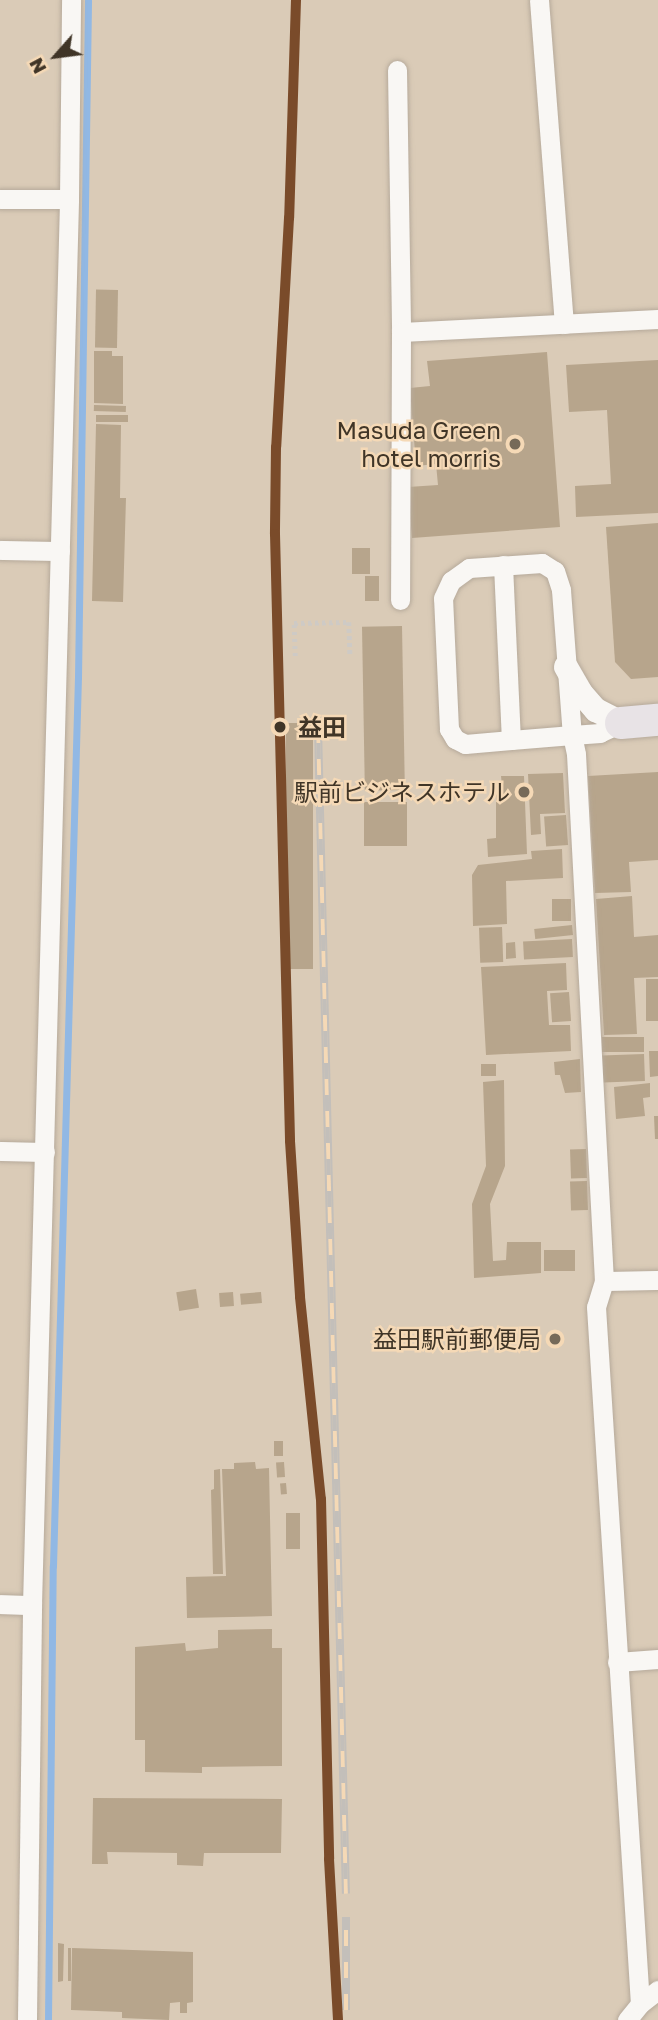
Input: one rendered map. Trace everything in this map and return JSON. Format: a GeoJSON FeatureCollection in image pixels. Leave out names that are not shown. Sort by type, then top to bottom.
{"type":"FeatureCollection","features":[{"type":"Feature","properties":{"kind":"main road"},"geometry":{"type":"LineString","coordinates":[[621,723],[658,720]]}},
{"type":"Feature","properties":{"kind":"street"},"geometry":{"type":"LineString","coordinates":[[27,2020],[32,1605],[69,199],[71,0]]}},
{"type":"Feature","properties":{"kind":"street"},"geometry":{"type":"LineString","coordinates":[[539,0],[564,324]]}},
{"type":"Feature","properties":{"kind":"street"},"geometry":{"type":"LineString","coordinates":[[397,70],[401,331],[400,600]]}},
{"type":"Feature","properties":{"kind":"street"},"geometry":{"type":"LineString","coordinates":[[0,199],[69,199]]}},
{"type":"Feature","properties":{"kind":"street"},"geometry":{"type":"LineString","coordinates":[[401,331],[658,319]]}},
{"type":"Feature","properties":{"kind":"street"},"geometry":{"type":"LineString","coordinates":[[0,550],[60,551]]}},
{"type":"Feature","properties":{"kind":"street"},"geometry":{"type":"LineString","coordinates":[[621,723],[600,733],[572,735],[511,740],[466,744],[455,739],[449,729],[443,598],[451,581],[469,568],[542,563],[555,571],[561,590],[572,735],[604,1281],[596,1307],[640,2004]]}},
{"type":"Feature","properties":{"kind":"street"},"geometry":{"type":"LineString","coordinates":[[503,565],[511,740]]}},
{"type":"Feature","properties":{"kind":"street"},"geometry":{"type":"LineString","coordinates":[[566,667],[581,693],[596,710],[621,723]]}},
{"type":"Feature","properties":{"kind":"street"},"geometry":{"type":"LineString","coordinates":[[0,1152],[45,1152]]}},
{"type":"Feature","properties":{"kind":"street"},"geometry":{"type":"LineString","coordinates":[[604,1281],[658,1280]]}},
{"type":"Feature","properties":{"kind":"street"},"geometry":{"type":"LineString","coordinates":[[0,1604],[32,1605]]}},
{"type":"Feature","properties":{"kind":"street"},"geometry":{"type":"LineString","coordinates":[[617,1662],[658,1659]]}},
{"type":"Feature","properties":{"kind":"street"},"geometry":{"type":"LineString","coordinates":[[627,2020],[640,2004],[658,1990]]}},
{"type":"Feature","properties":{"kind":"path"},"geometry":{"type":"LineString","coordinates":[[295,656],[294,623],[349,622],[350,656]]}},
{"type":"Feature","properties":{"kind":"building"},"geometry":{"type":"Polygon","coordinates":[[[96,290],[118,290],[117,348],[95,348],[96,290]]]}},
{"type":"Feature","properties":{"kind":"building"},"geometry":{"type":"Polygon","coordinates":[[[94,351],[112,351],[112,356],[123,356],[123,404],[94,403],[94,351]]]}},
{"type":"Feature","properties":{"kind":"building"},"geometry":{"type":"Polygon","coordinates":[[[547,352],[560,527],[412,538],[408,487],[438,485],[436,464],[416,466],[410,388],[430,386],[427,361],[547,352]]]}},
{"type":"Feature","properties":{"kind":"building"},"geometry":{"type":"Polygon","coordinates":[[[658,360],[658,513],[576,517],[575,486],[611,484],[607,410],[569,412],[566,365],[658,360]]]}},
{"type":"Feature","properties":{"kind":"building"},"geometry":{"type":"Polygon","coordinates":[[[94,405],[126,406],[126,412],[94,411],[94,405]]]}},
{"type":"Feature","properties":{"kind":"building"},"geometry":{"type":"Polygon","coordinates":[[[96,415],[128,415],[128,422],[96,422],[96,415]]]}},
{"type":"Feature","properties":{"kind":"building"},"geometry":{"type":"Polygon","coordinates":[[[96,424],[121,425],[120,498],[126,498],[123,602],[92,601],[96,424]]]}},
{"type":"Feature","properties":{"kind":"building"},"geometry":{"type":"Polygon","coordinates":[[[658,523],[658,677],[631,679],[615,662],[606,527],[658,523]]]}},
{"type":"Feature","properties":{"kind":"building"},"geometry":{"type":"Polygon","coordinates":[[[352,548],[370,548],[370,574],[352,574],[352,548]]]}},
{"type":"Feature","properties":{"kind":"building"},"geometry":{"type":"Polygon","coordinates":[[[365,576],[379,576],[379,601],[365,601],[365,576]]]}},
{"type":"Feature","properties":{"kind":"building"},"geometry":{"type":"Polygon","coordinates":[[[402,626],[405,790],[365,791],[362,627],[402,626]]]}},
{"type":"Feature","properties":{"kind":"building"},"geometry":{"type":"Polygon","coordinates":[[[286,723],[313,723],[313,969],[286,969],[286,723]]]}},
{"type":"Feature","properties":{"kind":"building"},"geometry":{"type":"Polygon","coordinates":[[[658,772],[658,860],[629,862],[631,892],[595,893],[588,776],[658,772]]]}},
{"type":"Feature","properties":{"kind":"building"},"geometry":{"type":"Polygon","coordinates":[[[563,773],[565,813],[540,814],[541,834],[531,835],[528,774],[563,773]]]}},
{"type":"Feature","properties":{"kind":"building"},"geometry":{"type":"Polygon","coordinates":[[[501,776],[524,776],[527,854],[488,857],[487,839],[496,838],[496,787],[502,786],[501,776]]]}},
{"type":"Feature","properties":{"kind":"building"},"geometry":{"type":"Polygon","coordinates":[[[364,802],[407,802],[407,846],[364,846],[364,802]]]}},
{"type":"Feature","properties":{"kind":"building"},"geometry":{"type":"Polygon","coordinates":[[[566,815],[568,845],[546,846],[544,817],[566,815]]]}},
{"type":"Feature","properties":{"kind":"building"},"geometry":{"type":"Polygon","coordinates":[[[562,849],[563,878],[506,881],[507,924],[473,926],[472,875],[478,865],[532,859],[531,851],[562,849]]]}},
{"type":"Feature","properties":{"kind":"building"},"geometry":{"type":"Polygon","coordinates":[[[632,896],[634,937],[658,935],[658,977],[634,978],[637,1034],[604,1035],[596,899],[632,896]]]}},
{"type":"Feature","properties":{"kind":"building"},"geometry":{"type":"Polygon","coordinates":[[[552,899],[571,899],[571,921],[552,921],[552,899]]]}},
{"type":"Feature","properties":{"kind":"building"},"geometry":{"type":"Polygon","coordinates":[[[572,925],[573,935],[535,939],[534,929],[572,925]]]}},
{"type":"Feature","properties":{"kind":"building"},"geometry":{"type":"Polygon","coordinates":[[[502,927],[503,962],[480,963],[479,928],[502,927]]]}},
{"type":"Feature","properties":{"kind":"building"},"geometry":{"type":"Polygon","coordinates":[[[572,939],[573,957],[524,960],[523,942],[572,939]]]}},
{"type":"Feature","properties":{"kind":"building"},"geometry":{"type":"Polygon","coordinates":[[[515,942],[516,958],[506,959],[506,943],[515,942]]]}},
{"type":"Feature","properties":{"kind":"building"},"geometry":{"type":"Polygon","coordinates":[[[566,963],[567,990],[547,991],[549,1025],[570,1025],[571,1051],[486,1055],[481,967],[566,963]]]}},
{"type":"Feature","properties":{"kind":"building"},"geometry":{"type":"Polygon","coordinates":[[[646,979],[658,979],[658,1021],[646,1021],[646,979]]]}},
{"type":"Feature","properties":{"kind":"building"},"geometry":{"type":"Polygon","coordinates":[[[569,992],[571,1021],[552,1022],[550,993],[569,992]]]}},
{"type":"Feature","properties":{"kind":"building"},"geometry":{"type":"Polygon","coordinates":[[[602,1037],[644,1037],[644,1052],[602,1052],[602,1037]]]}},
{"type":"Feature","properties":{"kind":"building"},"geometry":{"type":"Polygon","coordinates":[[[649,1051],[658,1051],[658,1076],[650,1077],[649,1051]]]}},
{"type":"Feature","properties":{"kind":"building"},"geometry":{"type":"Polygon","coordinates":[[[644,1054],[645,1081],[603,1082],[602,1055],[644,1054]]]}},
{"type":"Feature","properties":{"kind":"building"},"geometry":{"type":"Polygon","coordinates":[[[580,1059],[581,1092],[565,1093],[560,1075],[555,1075],[554,1062],[580,1059]]]}},
{"type":"Feature","properties":{"kind":"building"},"geometry":{"type":"Polygon","coordinates":[[[481,1064],[496,1064],[496,1076],[481,1076],[481,1064]]]}},
{"type":"Feature","properties":{"kind":"building"},"geometry":{"type":"Polygon","coordinates":[[[504,1080],[505,1166],[490,1204],[493,1261],[506,1260],[507,1242],[541,1242],[541,1273],[474,1278],[472,1204],[486,1166],[483,1082],[504,1080]]]}},
{"type":"Feature","properties":{"kind":"building"},"geometry":{"type":"Polygon","coordinates":[[[650,1083],[650,1097],[643,1098],[645,1116],[616,1119],[614,1087],[650,1083]]]}},
{"type":"Feature","properties":{"kind":"building"},"geometry":{"type":"Polygon","coordinates":[[[654,1116],[658,1116],[658,1139],[655,1139],[654,1116]]]}},
{"type":"Feature","properties":{"kind":"building"},"geometry":{"type":"Polygon","coordinates":[[[586,1149],[587,1178],[571,1179],[570,1150],[586,1149]]]}},
{"type":"Feature","properties":{"kind":"building"},"geometry":{"type":"Polygon","coordinates":[[[587,1181],[588,1210],[571,1211],[570,1182],[587,1181]]]}},
{"type":"Feature","properties":{"kind":"building"},"geometry":{"type":"Polygon","coordinates":[[[544,1250],[575,1250],[575,1271],[544,1271],[544,1250]]]}},
{"type":"Feature","properties":{"kind":"building"},"geometry":{"type":"Polygon","coordinates":[[[196,1289],[199,1308],[179,1311],[176,1292],[196,1289]]]}},
{"type":"Feature","properties":{"kind":"building"},"geometry":{"type":"Polygon","coordinates":[[[233,1292],[234,1306],[220,1307],[219,1293],[233,1292]]]}},
{"type":"Feature","properties":{"kind":"building"},"geometry":{"type":"Polygon","coordinates":[[[261,1292],[262,1303],[241,1305],[240,1294],[261,1292]]]}},
{"type":"Feature","properties":{"kind":"building"},"geometry":{"type":"Polygon","coordinates":[[[274,1441],[283,1441],[283,1456],[274,1456],[274,1441]]]}},
{"type":"Feature","properties":{"kind":"building"},"geometry":{"type":"Polygon","coordinates":[[[255,1462],[256,1469],[269,1468],[272,1616],[187,1618],[186,1577],[226,1576],[222,1469],[234,1469],[234,1463],[255,1462]]]}},
{"type":"Feature","properties":{"kind":"building"},"geometry":{"type":"Polygon","coordinates":[[[284,1462],[285,1477],[277,1478],[276,1463],[284,1462]]]}},
{"type":"Feature","properties":{"kind":"building"},"geometry":{"type":"Polygon","coordinates":[[[220,1469],[223,1574],[213,1574],[211,1490],[214,1489],[214,1470],[220,1469]]]}},
{"type":"Feature","properties":{"kind":"building"},"geometry":{"type":"Polygon","coordinates":[[[286,1483],[287,1494],[281,1494],[280,1484],[286,1483]]]}},
{"type":"Feature","properties":{"kind":"building"},"geometry":{"type":"Polygon","coordinates":[[[286,1513],[300,1513],[300,1549],[286,1549],[286,1513]]]}},
{"type":"Feature","properties":{"kind":"building"},"geometry":{"type":"Polygon","coordinates":[[[272,1629],[272,1648],[282,1648],[282,1766],[202,1767],[202,1773],[145,1772],[145,1740],[135,1740],[135,1647],[185,1643],[186,1651],[218,1648],[218,1630],[272,1629]]]}},
{"type":"Feature","properties":{"kind":"building"},"geometry":{"type":"Polygon","coordinates":[[[93,1798],[282,1799],[281,1853],[204,1853],[203,1866],[177,1865],[177,1853],[107,1852],[108,1864],[92,1864],[93,1798]]]}},
{"type":"Feature","properties":{"kind":"building"},"geometry":{"type":"Polygon","coordinates":[[[58,1943],[64,1944],[63,1981],[58,1982],[58,1943]]]}},
{"type":"Feature","properties":{"kind":"building"},"geometry":{"type":"Polygon","coordinates":[[[68,1948],[71,1948],[71,1981],[68,1981],[68,1948]]]}},
{"type":"Feature","properties":{"kind":"building"},"geometry":{"type":"Polygon","coordinates":[[[72,1948],[193,1952],[193,2002],[187,2003],[187,2013],[180,2013],[180,2002],[170,2003],[169,2020],[122,2018],[122,2012],[71,2010],[72,1948]]]}},
{"type":"Feature","properties":{"kind":"waterway"},"geometry":{"type":"LineString","coordinates":[[48,2020],[53,1566],[78,677],[88,0]]}},
{"type":"Feature","properties":{"kind":"railway"},"geometry":{"type":"LineString","coordinates":[[296,0],[289,218],[276,447],[275,534],[290,1141],[300,1297],[321,1499],[329,1859],[338,2020]]}},
{"type":"Feature","properties":{"kind":"railway"},"geometry":{"type":"LineString","coordinates":[[318,727],[346,1894]]}},
{"type":"Feature","properties":{"kind":"railway"},"geometry":{"type":"LineString","coordinates":[[346,1917],[346,2010]]}},
{"type":"Feature","properties":{"kind":"transit line"},"geometry":{"type":"LineString","coordinates":[[296,0],[289,218],[276,447],[275,534],[290,1141],[300,1297],[321,1499],[329,1859],[338,2020]]}},
{"type":"Feature","properties":{"kind":"place","name":"Masuda Green hotel morris"},"geometry":{"type":"Point","coordinates":[515,444]}},
{"type":"Feature","properties":{"kind":"place","name":"益田"},"geometry":{"type":"Point","coordinates":[280,727]}},
{"type":"Feature","properties":{"kind":"place","name":"駅前ビジネスホテル"},"geometry":{"type":"Point","coordinates":[524,792]}},
{"type":"Feature","properties":{"kind":"place","name":"益田駅前郵便局"},"geometry":{"type":"Point","coordinates":[555,1339]}}]}
